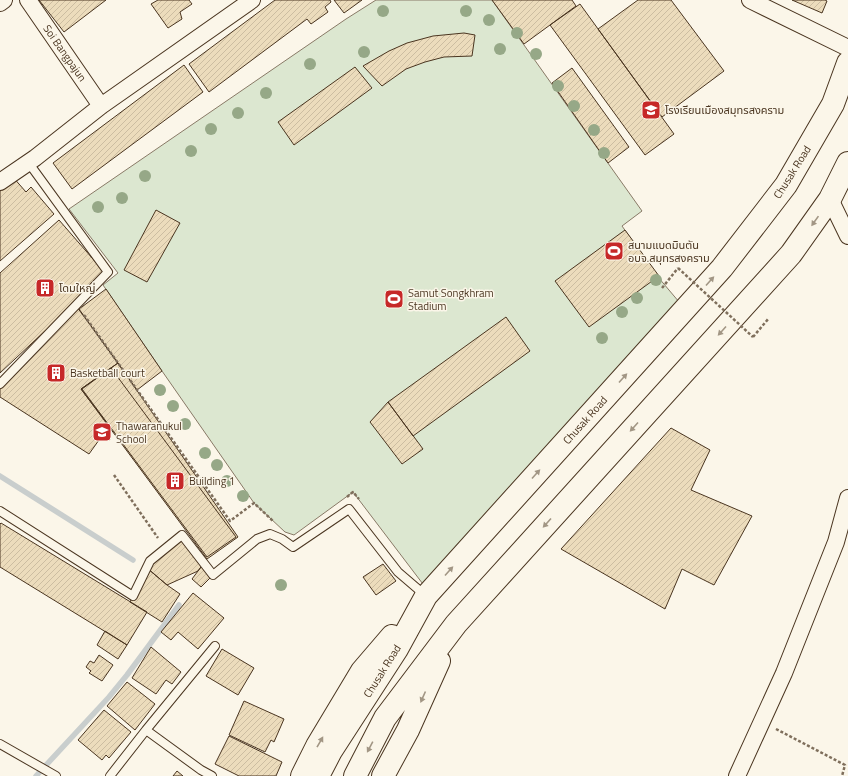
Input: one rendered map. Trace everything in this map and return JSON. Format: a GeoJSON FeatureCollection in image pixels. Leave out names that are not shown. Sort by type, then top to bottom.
{"type":"FeatureCollection","features":[{"type":"Feature","properties":{"kind":"main road","name":"Chusak Road"},"geometry":{"type":"LineString","coordinates":[[318,776],[331,751],[397,649],[426,596],[722,268],[786,185],[833,104],[848,63]]}},
{"type":"Feature","properties":{"kind":"main road"},"geometry":{"type":"LineString","coordinates":[[355,776],[385,718],[456,624],[791,254],[830,199],[848,163]]}},
{"type":"Feature","properties":{"kind":"main road"},"geometry":{"type":"LineString","coordinates":[[302,776],[317,746],[362,671],[426,596]]}},
{"type":"Feature","properties":{"kind":"main road"},"geometry":{"type":"LineString","coordinates":[[383,776],[408,730],[456,624]]}},
{"type":"Feature","properties":{"kind":"street"},"geometry":{"type":"LineString","coordinates":[[0,3],[4,0]]}},
{"type":"Feature","properties":{"kind":"street","name":"Soi Bangpajun"},"geometry":{"type":"LineString","coordinates":[[28,0],[101,106]]}},
{"type":"Feature","properties":{"kind":"street"},"geometry":{"type":"LineString","coordinates":[[0,182],[101,106],[252,0]]}},
{"type":"Feature","properties":{"kind":"street"},"geometry":{"type":"LineString","coordinates":[[750,0],[848,48]]}},
{"type":"Feature","properties":{"kind":"street"},"geometry":{"type":"LineString","coordinates":[[830,199],[848,236]]}},
{"type":"Feature","properties":{"kind":"street"},"geometry":{"type":"LineString","coordinates":[[737,776],[784,673],[836,542],[848,498]]}},
{"type":"Feature","properties":{"kind":"lane"},"geometry":{"type":"LineString","coordinates":[[0,384],[108,272],[28,162]]}},
{"type":"Feature","properties":{"kind":"lane"},"geometry":{"type":"LineString","coordinates":[[0,510],[133,596],[150,561],[182,535],[213,575],[257,540],[270,534],[282,539],[293,547],[349,508],[398,572],[426,596]]}},
{"type":"Feature","properties":{"kind":"lane"},"geometry":{"type":"LineString","coordinates":[[110,776],[215,646]]}},
{"type":"Feature","properties":{"kind":"lane"},"geometry":{"type":"LineString","coordinates":[[146,730],[201,770],[212,776]]}},
{"type":"Feature","properties":{"kind":"lane"},"geometry":{"type":"LineString","coordinates":[[0,744],[56,776]]}},
{"type":"Feature","properties":{"kind":"path"},"geometry":{"type":"LineString","coordinates":[[662,288],[678,268],[753,337],[769,318]]}},
{"type":"Feature","properties":{"kind":"path"},"geometry":{"type":"LineString","coordinates":[[76,305],[230,521],[254,503],[274,522]]}},
{"type":"Feature","properties":{"kind":"path"},"geometry":{"type":"LineString","coordinates":[[114,475],[165,549]]}},
{"type":"Feature","properties":{"kind":"path"},"geometry":{"type":"LineString","coordinates":[[341,501],[353,492],[363,505]]}},
{"type":"Feature","properties":{"kind":"path"},"geometry":{"type":"LineString","coordinates":[[762,722],[845,765],[842,776]]}},
{"type":"Feature","properties":{"kind":"green space","name":"Samut Songkhram Stadium"},"geometry":{"type":"Polygon","coordinates":[[[376,0],[492,0],[642,211],[622,226],[658,277],[685,309],[429,592],[353,492],[294,535],[285,532],[254,503],[103,285],[118,273],[69,209],[376,0]]]}},
{"type":"Feature","properties":{"kind":"building"},"geometry":{"type":"Polygon","coordinates":[[[39,0],[106,0],[64,32],[39,0]]]}},
{"type":"Feature","properties":{"kind":"building"},"geometry":{"type":"Polygon","coordinates":[[[158,0],[189,0],[192,4],[180,12],[182,19],[168,28],[151,4],[158,0]]]}},
{"type":"Feature","properties":{"kind":"building"},"geometry":{"type":"Polygon","coordinates":[[[275,0],[330,0],[331,2],[325,7],[328,12],[311,24],[307,19],[209,92],[189,64],[275,0]]]}},
{"type":"Feature","properties":{"kind":"building"},"geometry":{"type":"Polygon","coordinates":[[[334,0],[362,0],[344,13],[334,0]]]}},
{"type":"Feature","properties":{"kind":"building"},"geometry":{"type":"Polygon","coordinates":[[[492,0],[572,0],[576,6],[524,44],[492,0]]]}},
{"type":"Feature","properties":{"kind":"building"},"geometry":{"type":"Polygon","coordinates":[[[638,0],[671,0],[724,71],[662,117],[598,29],[638,0]]]}},
{"type":"Feature","properties":{"kind":"building"},"geometry":{"type":"Polygon","coordinates":[[[792,0],[825,0],[827,1],[822,13],[792,0]]]}},
{"type":"Feature","properties":{"kind":"building"},"geometry":{"type":"Polygon","coordinates":[[[580,4],[674,134],[645,155],[550,25],[580,4]]]}},
{"type":"Feature","properties":{"kind":"building"},"geometry":{"type":"Polygon","coordinates":[[[464,33],[475,35],[472,56],[444,57],[425,62],[406,69],[382,86],[363,66],[389,51],[407,43],[433,36],[464,33]]]}},
{"type":"Feature","properties":{"kind":"building"},"geometry":{"type":"Polygon","coordinates":[[[184,65],[203,92],[72,189],[53,163],[184,65]]]}},
{"type":"Feature","properties":{"kind":"building"},"geometry":{"type":"Polygon","coordinates":[[[355,67],[372,88],[294,145],[278,122],[355,67]]]}},
{"type":"Feature","properties":{"kind":"building"},"geometry":{"type":"Polygon","coordinates":[[[572,68],[629,147],[608,163],[552,83],[572,68]]]}},
{"type":"Feature","properties":{"kind":"building"},"geometry":{"type":"Polygon","coordinates":[[[12,176],[26,192],[31,187],[54,214],[0,261],[0,186],[12,176]]]}},
{"type":"Feature","properties":{"kind":"building"},"geometry":{"type":"Polygon","coordinates":[[[156,210],[180,223],[147,282],[124,270],[156,210]]]}},
{"type":"Feature","properties":{"kind":"building","name":"โดมใหญ่"},"geometry":{"type":"Polygon","coordinates":[[[59,220],[106,274],[0,373],[0,273],[59,220]]]}},
{"type":"Feature","properties":{"kind":"building","name":"สนามแบดมินตัน อบจ.สมุทรสงคราม"},"geometry":{"type":"Polygon","coordinates":[[[625,230],[659,276],[589,327],[555,281],[625,230]]]}},
{"type":"Feature","properties":{"kind":"building"},"geometry":{"type":"Polygon","coordinates":[[[106,289],[162,371],[137,390],[79,309],[106,289]]]}},
{"type":"Feature","properties":{"kind":"building","name":"Basketball court"},"geometry":{"type":"Polygon","coordinates":[[[74,303],[118,363],[81,389],[109,426],[89,454],[0,397],[0,384],[74,303]]]}},
{"type":"Feature","properties":{"kind":"building"},"geometry":{"type":"Polygon","coordinates":[[[506,317],[530,351],[413,436],[388,402],[506,317]]]}},
{"type":"Feature","properties":{"kind":"building","name":"Building 1"},"geometry":{"type":"Polygon","coordinates":[[[118,363],[238,537],[207,559],[81,389],[118,363]]]}},
{"type":"Feature","properties":{"kind":"building","name":"Building 1"},"geometry":{"type":"Polygon","coordinates":[[[111,368],[236,537],[207,557],[82,389],[111,368]]]}},
{"type":"Feature","properties":{"kind":"building"},"geometry":{"type":"Polygon","coordinates":[[[388,402],[423,449],[402,464],[370,422],[388,402]]]}},
{"type":"Feature","properties":{"kind":"building"},"geometry":{"type":"Polygon","coordinates":[[[671,428],[710,450],[691,490],[752,516],[714,585],[682,569],[665,609],[561,549],[671,428]]]}},
{"type":"Feature","properties":{"kind":"building"},"geometry":{"type":"Polygon","coordinates":[[[1,523],[147,612],[127,645],[0,567],[1,523]]]}},
{"type":"Feature","properties":{"kind":"building"},"geometry":{"type":"Polygon","coordinates":[[[182,535],[204,563],[198,571],[167,585],[147,568],[182,535]]]}},
{"type":"Feature","properties":{"kind":"building"},"geometry":{"type":"Polygon","coordinates":[[[204,563],[213,575],[201,587],[192,579],[204,563]]]}},
{"type":"Feature","properties":{"kind":"building"},"geometry":{"type":"Polygon","coordinates":[[[383,564],[396,581],[376,595],[363,577],[383,564]]]}},
{"type":"Feature","properties":{"kind":"building"},"geometry":{"type":"Polygon","coordinates":[[[147,568],[180,594],[162,622],[130,602],[147,568]]]}},
{"type":"Feature","properties":{"kind":"building"},"geometry":{"type":"Polygon","coordinates":[[[193,593],[224,618],[198,649],[178,632],[171,640],[161,632],[193,593]]]}},
{"type":"Feature","properties":{"kind":"building"},"geometry":{"type":"Polygon","coordinates":[[[105,631],[127,645],[118,659],[97,645],[105,631]]]}},
{"type":"Feature","properties":{"kind":"building"},"geometry":{"type":"Polygon","coordinates":[[[151,647],[181,672],[172,684],[166,680],[156,694],[132,678],[151,647]]]}},
{"type":"Feature","properties":{"kind":"building"},"geometry":{"type":"Polygon","coordinates":[[[222,649],[254,668],[238,695],[206,676],[222,649]]]}},
{"type":"Feature","properties":{"kind":"building"},"geometry":{"type":"Polygon","coordinates":[[[99,655],[113,665],[102,681],[89,673],[91,671],[86,667],[90,661],[94,663],[99,655]]]}},
{"type":"Feature","properties":{"kind":"building"},"geometry":{"type":"Polygon","coordinates":[[[127,682],[155,704],[135,730],[107,706],[127,682]]]}},
{"type":"Feature","properties":{"kind":"building"},"geometry":{"type":"Polygon","coordinates":[[[244,701],[284,719],[274,742],[271,740],[265,752],[229,735],[244,701]]]}},
{"type":"Feature","properties":{"kind":"building"},"geometry":{"type":"Polygon","coordinates":[[[104,710],[131,732],[109,758],[106,755],[102,760],[78,740],[104,710]]]}},
{"type":"Feature","properties":{"kind":"building"},"geometry":{"type":"Polygon","coordinates":[[[229,736],[282,762],[276,776],[239,776],[215,764],[229,736]]]}},
{"type":"Feature","properties":{"kind":"building"},"geometry":{"type":"Polygon","coordinates":[[[177,771],[183,776],[173,776],[177,771]]]}},
{"type":"Feature","properties":{"kind":"waterway"},"geometry":{"type":"LineString","coordinates":[[0,476],[133,560]]}},
{"type":"Feature","properties":{"kind":"waterway"},"geometry":{"type":"LineString","coordinates":[[36,776],[109,697],[179,605]]}},
{"type":"Feature","properties":{"kind":"place","name":"โรงเรียนเมืองสมุทรสงคราม"},"geometry":{"type":"Point","coordinates":[651,110]}},
{"type":"Feature","properties":{"kind":"place","name":"สนามแบดมินตัน อบจ.สมุทรสงคราม"},"geometry":{"type":"Point","coordinates":[614,251]}},
{"type":"Feature","properties":{"kind":"place","name":"โดมใหญ่"},"geometry":{"type":"Point","coordinates":[45,288]}},
{"type":"Feature","properties":{"kind":"place","name":"Samut Songkhram Stadium"},"geometry":{"type":"Point","coordinates":[394,299]}},
{"type":"Feature","properties":{"kind":"place","name":"Basketball court"},"geometry":{"type":"Point","coordinates":[56,373]}},
{"type":"Feature","properties":{"kind":"place","name":"Thawaranukul School"},"geometry":{"type":"Point","coordinates":[102,432]}},
{"type":"Feature","properties":{"kind":"place","name":"Building 1"},"geometry":{"type":"Point","coordinates":[175,481]}}]}
